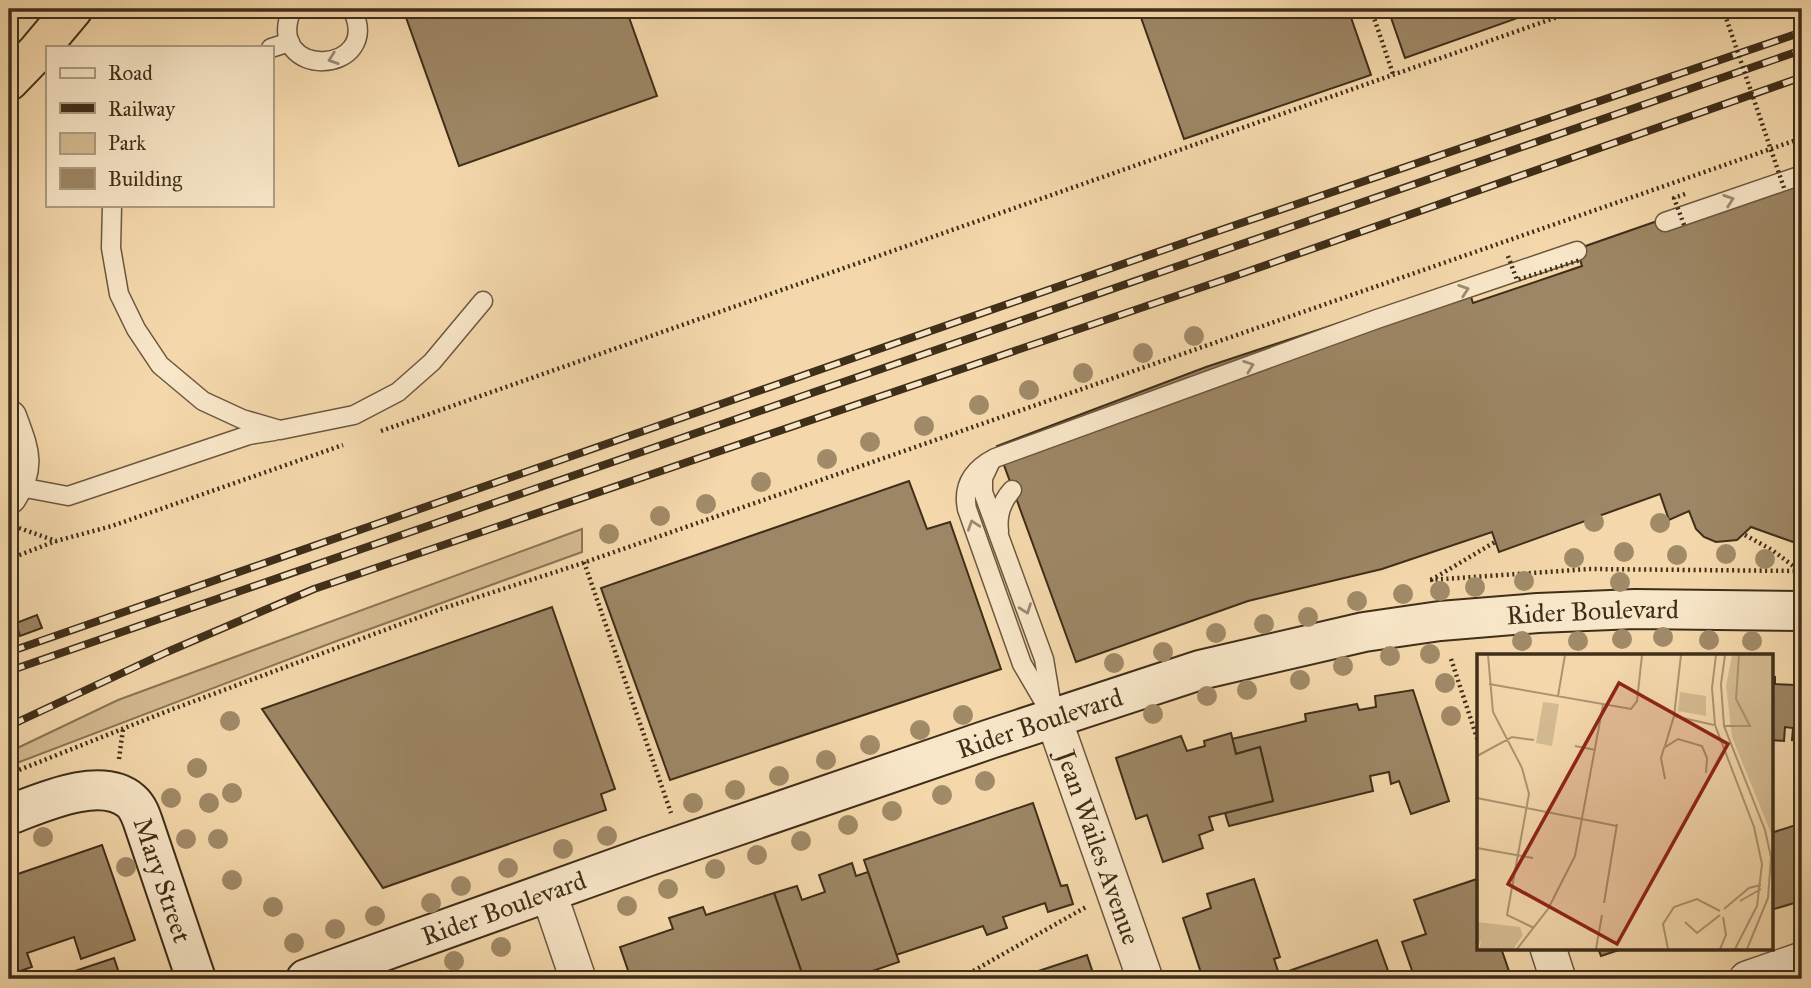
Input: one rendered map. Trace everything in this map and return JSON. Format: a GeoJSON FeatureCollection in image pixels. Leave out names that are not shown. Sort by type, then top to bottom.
{"type":"FeatureCollection","features":[{"type":"Feature","properties":{"kind":"highway"},"geometry":{"type":"LineString","coordinates":[[9,81],[73,9]]}},
{"type":"Feature","properties":{"kind":"street"},"geometry":{"type":"LineString","coordinates":[[9,418],[22,457],[12,491]]}},
{"type":"Feature","properties":{"kind":"street","name":"Rider Boulevard"},"geometry":{"type":"LineString","coordinates":[[306,979],[548,891],[1053,717],[1200,670],[1364,632],[1538,612],[1635,609],[1802,611]]}},
{"type":"Feature","properties":{"kind":"street","name":"Jean Wailes Avenue"},"geometry":{"type":"LineString","coordinates":[[1053,717],[1145,979]]}},
{"type":"Feature","properties":{"kind":"street","name":"Mary Street"},"geometry":{"type":"LineString","coordinates":[[9,815],[75,793],[114,792],[128,799],[139,813],[196,979]]}},
{"type":"Feature","properties":{"kind":"street"},"geometry":{"type":"LineString","coordinates":[[548,891],[578,979]]}},
{"type":"Feature","properties":{"kind":"street"},"geometry":{"type":"LineString","coordinates":[[1549,950],[1558,979]]}},
{"type":"Feature","properties":{"kind":"street"},"geometry":{"type":"LineString","coordinates":[[1747,979],[1802,960]]}},
{"type":"Feature","properties":{"kind":"lane"},"geometry":{"type":"LineString","coordinates":[[292,9],[287,31],[290,42],[306,59],[317,62],[329,62],[349,51],[357,30],[352,9]]}},
{"type":"Feature","properties":{"kind":"lane"},"geometry":{"type":"LineString","coordinates":[[273,47],[290,42]]}},
{"type":"Feature","properties":{"kind":"lane"},"geometry":{"type":"LineString","coordinates":[[1665,222],[1802,175]]}},
{"type":"Feature","properties":{"kind":"lane"},"geometry":{"type":"LineString","coordinates":[[112,206],[111,248],[119,294],[136,329],[160,365],[203,401],[242,419],[280,430]]}},
{"type":"Feature","properties":{"kind":"lane"},"geometry":{"type":"LineString","coordinates":[[1053,717],[1022,664],[967,509],[965,497],[971,477],[977,469],[994,459],[1377,319],[1579,256]]}},
{"type":"Feature","properties":{"kind":"lane"},"geometry":{"type":"LineString","coordinates":[[12,491],[68,496],[250,435],[354,415],[398,392],[432,362],[483,301]]}},
{"type":"Feature","properties":{"kind":"lane"},"geometry":{"type":"LineString","coordinates":[[994,459],[985,472],[982,485],[985,500],[1044,659],[1053,717]]}},
{"type":"Feature","properties":{"kind":"lane"},"geometry":{"type":"LineString","coordinates":[[1003,545],[999,524],[1000,511],[1012,490]]}},
{"type":"Feature","properties":{"kind":"path"},"geometry":{"type":"LineString","coordinates":[[1371,9],[1393,74]]}},
{"type":"Feature","properties":{"kind":"path"},"geometry":{"type":"LineString","coordinates":[[373,434],[1580,9]]}},
{"type":"Feature","properties":{"kind":"path"},"geometry":{"type":"LineString","coordinates":[[1723,9],[1784,188]]}},
{"type":"Feature","properties":{"kind":"path"},"geometry":{"type":"LineString","coordinates":[[9,774],[164,712],[441,609],[584,562],[1802,138]]}},
{"type":"Feature","properties":{"kind":"path"},"geometry":{"type":"LineString","coordinates":[[1684,225],[1674,198],[1685,194]]}},
{"type":"Feature","properties":{"kind":"path"},"geometry":{"type":"LineString","coordinates":[[1508,256],[1517,280],[1579,256]]}},
{"type":"Feature","properties":{"kind":"path"},"geometry":{"type":"LineString","coordinates":[[9,559],[56,541],[112,526],[347,443]]}},
{"type":"Feature","properties":{"kind":"path"},"geometry":{"type":"LineString","coordinates":[[9,525],[56,541]]}},
{"type":"Feature","properties":{"kind":"path"},"geometry":{"type":"LineString","coordinates":[[1745,535],[1801,571]]}},
{"type":"Feature","properties":{"kind":"path"},"geometry":{"type":"LineString","coordinates":[[1430,580],[1495,541]]}},
{"type":"Feature","properties":{"kind":"path"},"geometry":{"type":"LineString","coordinates":[[584,562],[682,845]]}},
{"type":"Feature","properties":{"kind":"path"},"geometry":{"type":"LineString","coordinates":[[1451,659],[1477,735]]}},
{"type":"Feature","properties":{"kind":"path"},"geometry":{"type":"LineString","coordinates":[[959,979],[1114,891]]}},
{"type":"Feature","properties":{"kind":"green space"},"geometry":{"type":"Polygon","coordinates":[[[582,529],[582,552],[334,642],[9,766],[9,752],[118,700],[582,529]]]}},
{"type":"Feature","properties":{"kind":"building"},"geometry":{"type":"Polygon","coordinates":[[[403,9],[626,9],[657,96],[459,166],[403,9]]]}},
{"type":"Feature","properties":{"kind":"building"},"geometry":{"type":"Polygon","coordinates":[[[1138,9],[1348,9],[1371,75],[1184,139],[1138,9]]]}},
{"type":"Feature","properties":{"kind":"building"},"geometry":{"type":"Polygon","coordinates":[[[1388,9],[1543,9],[1405,58],[1388,9]]]}},
{"type":"Feature","properties":{"kind":"building"},"geometry":{"type":"Polygon","coordinates":[[[1802,181],[1802,530],[1799,529],[1793,542],[1751,527],[1737,540],[1716,542],[1704,537],[1696,529],[1689,511],[1669,520],[1660,494],[1499,552],[1492,532],[1382,569],[1248,601],[1076,662],[997,446],[1206,367],[1466,281],[1473,303],[1582,266],[1577,249],[1663,219],[1802,181]]]}},
{"type":"Feature","properties":{"kind":"building"},"geometry":{"type":"Polygon","coordinates":[[[909,481],[927,529],[950,522],[1001,669],[670,780],[601,588],[909,481]]]}},
{"type":"Feature","properties":{"kind":"building"},"geometry":{"type":"Polygon","coordinates":[[[552,607],[615,789],[601,794],[606,810],[383,888],[262,709],[552,607]]]}},
{"type":"Feature","properties":{"kind":"building"},"geometry":{"type":"Polygon","coordinates":[[[37,615],[42,628],[20,636],[16,623],[37,615]]]}},
{"type":"Feature","properties":{"kind":"building"},"geometry":{"type":"Polygon","coordinates":[[[1795,671],[1802,672],[1802,741],[1792,740],[1793,728],[1785,727],[1784,741],[1772,740],[1772,677],[1775,677],[1775,684],[1795,685],[1795,671]]]}},
{"type":"Feature","properties":{"kind":"building"},"geometry":{"type":"Polygon","coordinates":[[[1413,690],[1449,801],[1411,814],[1399,781],[1391,784],[1389,772],[1370,776],[1373,791],[1229,826],[1225,813],[1273,801],[1260,747],[1236,754],[1232,739],[1306,721],[1305,714],[1357,704],[1359,710],[1376,707],[1375,696],[1413,690]]]}},
{"type":"Feature","properties":{"kind":"building"},"geometry":{"type":"Polygon","coordinates":[[[1231,733],[1236,754],[1260,747],[1273,801],[1209,817],[1213,830],[1199,835],[1203,848],[1163,862],[1147,815],[1136,819],[1116,758],[1181,736],[1187,751],[1205,746],[1204,741],[1231,733]]]}},
{"type":"Feature","properties":{"kind":"building"},"geometry":{"type":"Polygon","coordinates":[[[1033,803],[1061,886],[1067,885],[1073,904],[1048,912],[1045,903],[1003,917],[1007,928],[987,935],[983,926],[896,955],[864,860],[1033,803]]]}},
{"type":"Feature","properties":{"kind":"building"},"geometry":{"type":"Polygon","coordinates":[[[1802,823],[1802,887],[1797,889],[1801,901],[1772,910],[1772,833],[1802,823]]]}},
{"type":"Feature","properties":{"kind":"building"},"geometry":{"type":"Polygon","coordinates":[[[102,845],[135,940],[81,959],[74,937],[27,953],[32,967],[9,975],[9,877],[102,845]]]}},
{"type":"Feature","properties":{"kind":"building"},"geometry":{"type":"Polygon","coordinates":[[[852,863],[856,876],[868,872],[899,962],[849,979],[827,979],[825,973],[804,979],[774,893],[797,886],[802,900],[825,892],[819,875],[852,863]]]}},
{"type":"Feature","properties":{"kind":"building"},"geometry":{"type":"Polygon","coordinates":[[[1254,879],[1280,957],[1274,959],[1279,974],[1286,972],[1288,979],[1203,979],[1183,918],[1211,908],[1207,894],[1254,879]]]}},
{"type":"Feature","properties":{"kind":"building"},"geometry":{"type":"Polygon","coordinates":[[[1477,879],[1477,950],[1502,950],[1510,974],[1493,979],[1415,979],[1402,942],[1426,934],[1414,900],[1477,879]]]}},
{"type":"Feature","properties":{"kind":"building"},"geometry":{"type":"Polygon","coordinates":[[[774,893],[804,979],[631,979],[620,947],[673,929],[669,918],[703,907],[706,915],[774,893]]]}},
{"type":"Feature","properties":{"kind":"building"},"geometry":{"type":"Polygon","coordinates":[[[1377,940],[1391,979],[1288,979],[1286,972],[1377,940]]]}},
{"type":"Feature","properties":{"kind":"building"},"geometry":{"type":"Polygon","coordinates":[[[1599,950],[1619,950],[1601,956],[1599,950]]]}},
{"type":"Feature","properties":{"kind":"building"},"geometry":{"type":"Polygon","coordinates":[[[1087,955],[1095,979],[1014,979],[1087,955]]]}},
{"type":"Feature","properties":{"kind":"building"},"geometry":{"type":"Polygon","coordinates":[[[114,958],[121,979],[51,979],[114,958]]]}},
{"type":"Feature","properties":{"kind":"railway"},"geometry":{"type":"LineString","coordinates":[[9,652],[1212,233],[1802,32]]}},
{"type":"Feature","properties":{"kind":"railway"},"geometry":{"type":"LineString","coordinates":[[9,671],[1802,50]]}},
{"type":"Feature","properties":{"kind":"railway"},"geometry":{"type":"LineString","coordinates":[[9,726],[167,652],[314,589],[1229,278],[1802,77]]}}]}
